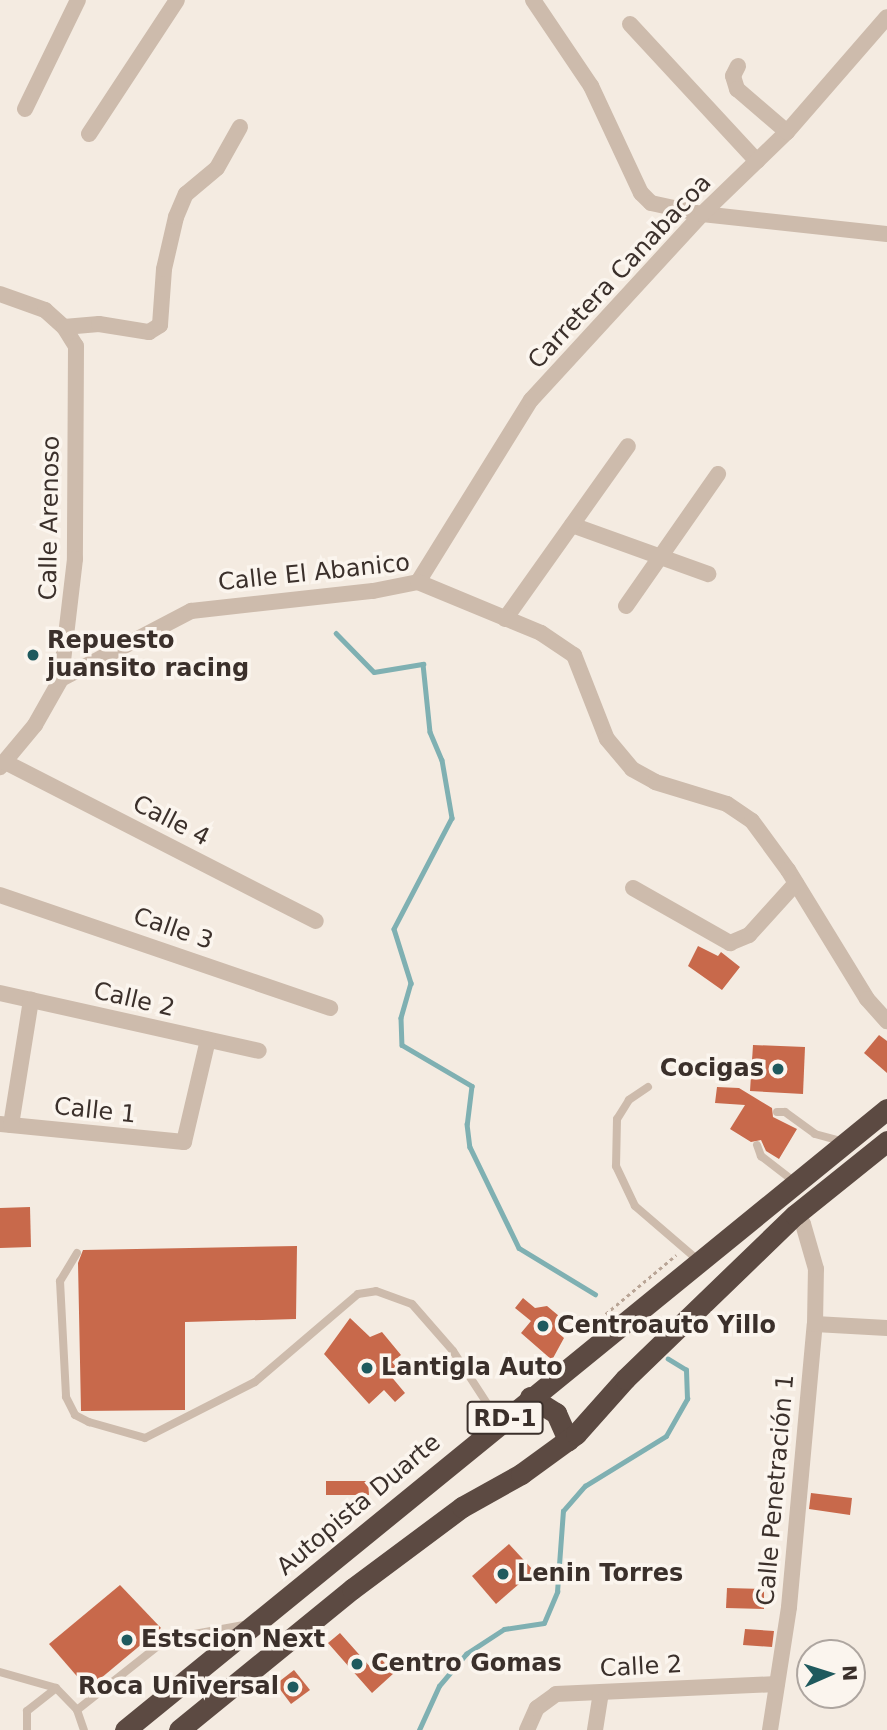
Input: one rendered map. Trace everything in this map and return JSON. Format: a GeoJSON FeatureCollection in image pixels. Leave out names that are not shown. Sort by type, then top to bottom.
{"type":"FeatureCollection","features":[{"type":"Feature","properties":{"kind":"highway","name":"Autopista Duarte"},"geometry":{"type":"LineString","coordinates":[[125,1730],[257,1624],[530,1396],[701,1263],[887,1109]]}},
{"type":"Feature","properties":{"kind":"highway","name":"RD-1"},"geometry":{"type":"LineString","coordinates":[[179,1730],[352,1589],[462,1507],[575,1433],[625,1379],[795,1215],[887,1141]]}},
{"type":"Feature","properties":{"kind":"highway"},"geometry":{"type":"LineString","coordinates":[[549,1381],[557,1402],[575,1433]]}},
{"type":"Feature","properties":{"kind":"highway"},"geometry":{"type":"LineString","coordinates":[[530,1396],[556,1413],[575,1433]]}},
{"type":"Feature","properties":{"kind":"street"},"geometry":{"type":"LineString","coordinates":[[25,109],[78,0]]}},
{"type":"Feature","properties":{"kind":"street"},"geometry":{"type":"LineString","coordinates":[[89,134],[177,0]]}},
{"type":"Feature","properties":{"kind":"street"},"geometry":{"type":"LineString","coordinates":[[533,0],[591,86],[644,198],[702,214],[887,234]]}},
{"type":"Feature","properties":{"kind":"street","name":"Carretera Canabacoa"},"geometry":{"type":"LineString","coordinates":[[418,582],[531,400],[702,214],[788,132],[887,17]]}},
{"type":"Feature","properties":{"kind":"street"},"geometry":{"type":"LineString","coordinates":[[630,24],[757,161]]}},
{"type":"Feature","properties":{"kind":"street"},"geometry":{"type":"LineString","coordinates":[[738,66],[733,76],[737,89],[788,132]]}},
{"type":"Feature","properties":{"kind":"street"},"geometry":{"type":"LineString","coordinates":[[0,294],[46,310],[64,327],[99,324],[156,330],[176,217],[186,194],[217,168],[240,127]]}},
{"type":"Feature","properties":{"kind":"street","name":"Calle Arenoso"},"geometry":{"type":"LineString","coordinates":[[2,764],[35,725],[61,679],[75,559],[76,346],[64,327]]}},
{"type":"Feature","properties":{"kind":"street"},"geometry":{"type":"LineString","coordinates":[[505,619],[628,446]]}},
{"type":"Feature","properties":{"kind":"street"},"geometry":{"type":"LineString","coordinates":[[626,606],[718,474]]}},
{"type":"Feature","properties":{"kind":"street"},"geometry":{"type":"LineString","coordinates":[[572,524],[708,574]]}},
{"type":"Feature","properties":{"kind":"street","name":"Calle El Abanico"},"geometry":{"type":"LineString","coordinates":[[61,679],[191,611],[373,591],[418,582],[541,633],[574,655],[607,739],[625,763],[655,782],[727,804],[752,821],[796,883],[867,999],[887,1021]]}},
{"type":"Feature","properties":{"kind":"street","name":"Calle 4"},"geometry":{"type":"LineString","coordinates":[[2,764],[316,921]]}},
{"type":"Feature","properties":{"kind":"street"},"geometry":{"type":"LineString","coordinates":[[633,888],[730,943],[749,935],[796,883]]}},
{"type":"Feature","properties":{"kind":"street","name":"Calle 3"},"geometry":{"type":"LineString","coordinates":[[0,895],[330,1008]]}},
{"type":"Feature","properties":{"kind":"street","name":"Calle 2"},"geometry":{"type":"LineString","coordinates":[[0,993],[259,1051]]}},
{"type":"Feature","properties":{"kind":"street"},"geometry":{"type":"LineString","coordinates":[[6,1125],[31,1000]]}},
{"type":"Feature","properties":{"kind":"street","name":"Calle 1"},"geometry":{"type":"LineString","coordinates":[[6,1125],[184,1142],[208,1040]]}},
{"type":"Feature","properties":{"kind":"street","name":"Calle Penetración 1"},"geometry":{"type":"LineString","coordinates":[[770,1730],[789,1607],[815,1324],[816,1269],[803,1224],[795,1215]]}},
{"type":"Feature","properties":{"kind":"street"},"geometry":{"type":"LineString","coordinates":[[815,1324],[887,1328]]}},
{"type":"Feature","properties":{"kind":"street","name":"Calle 2"},"geometry":{"type":"LineString","coordinates":[[527,1730],[547,1697],[777,1684]]}},
{"type":"Feature","properties":{"kind":"street"},"geometry":{"type":"LineString","coordinates":[[595,1730],[601,1692]]}},
{"type":"Feature","properties":{"kind":"lane"},"geometry":{"type":"LineString","coordinates":[[648,1087],[629,1100],[617,1119],[616,1166],[635,1206],[701,1263]]}},
{"type":"Feature","properties":{"kind":"lane"},"geometry":{"type":"LineString","coordinates":[[777,1112],[785,1112],[815,1134],[847,1143]]}},
{"type":"Feature","properties":{"kind":"lane"},"geometry":{"type":"LineString","coordinates":[[757,1145],[761,1156],[797,1184]]}},
{"type":"Feature","properties":{"kind":"lane"},"geometry":{"type":"LineString","coordinates":[[77,1254],[60,1281],[66,1397],[75,1415],[89,1422],[145,1438],[255,1382],[358,1294],[376,1291],[412,1304],[453,1351],[492,1410],[494,1427]]}},
{"type":"Feature","properties":{"kind":"lane"},"geometry":{"type":"LineString","coordinates":[[77,1710],[167,1639],[257,1624]]}},
{"type":"Feature","properties":{"kind":"lane"},"geometry":{"type":"LineString","coordinates":[[0,1672],[56,1688],[77,1710],[84,1730]]}},
{"type":"Feature","properties":{"kind":"lane"},"geometry":{"type":"LineString","coordinates":[[27,1730],[23,1717],[27,1711],[56,1688]]}},
{"type":"Feature","properties":{"kind":"building"},"geometry":{"type":"Polygon","coordinates":[[[698,946],[718,956],[721,952],[740,967],[722,990],[688,966],[698,946]]]}},
{"type":"Feature","properties":{"kind":"building"},"geometry":{"type":"Polygon","coordinates":[[[879,1035],[887,1041],[887,1073],[864,1053],[879,1035]]]}},
{"type":"Feature","properties":{"kind":"building","name":"Cocigas"},"geometry":{"type":"Polygon","coordinates":[[[753,1045],[805,1047],[803,1094],[750,1091],[753,1045]]]}},
{"type":"Feature","properties":{"kind":"building","name":"Cocigas"},"geometry":{"type":"Polygon","coordinates":[[[717,1087],[739,1088],[772,1108],[773,1117],[797,1129],[779,1159],[766,1151],[761,1140],[751,1142],[730,1129],[745,1105],[715,1103],[717,1087]]]}},
{"type":"Feature","properties":{"kind":"building"},"geometry":{"type":"Polygon","coordinates":[[[30,1207],[31,1247],[0,1248],[0,1208],[30,1207]]]}},
{"type":"Feature","properties":{"kind":"building"},"geometry":{"type":"Polygon","coordinates":[[[297,1246],[296,1319],[185,1322],[185,1410],[81,1411],[78,1263],[83,1250],[297,1246]]]}},
{"type":"Feature","properties":{"kind":"building","name":"Centroauto Yillo"},"geometry":{"type":"Polygon","coordinates":[[[523,1298],[535,1308],[547,1306],[565,1321],[556,1331],[564,1338],[552,1360],[521,1333],[531,1321],[515,1308],[523,1298]]]}},
{"type":"Feature","properties":{"kind":"building","name":"Lantigla Auto"},"geometry":{"type":"Polygon","coordinates":[[[350,1318],[370,1337],[382,1332],[401,1355],[392,1362],[397,1368],[390,1375],[405,1393],[395,1402],[384,1390],[369,1404],[324,1354],[350,1318]]]}},
{"type":"Feature","properties":{"kind":"building"},"geometry":{"type":"Polygon","coordinates":[[[326,1481],[368,1481],[369,1495],[326,1495],[326,1481]]]}},
{"type":"Feature","properties":{"kind":"building"},"geometry":{"type":"Polygon","coordinates":[[[811,1493],[852,1498],[850,1515],[809,1509],[811,1493]]]}},
{"type":"Feature","properties":{"kind":"building","name":"Lenin Torres"},"geometry":{"type":"Polygon","coordinates":[[[509,1544],[534,1571],[496,1604],[472,1576],[509,1544]]]}},
{"type":"Feature","properties":{"kind":"building","name":"Estscion Next"},"geometry":{"type":"Polygon","coordinates":[[[120,1585],[161,1628],[88,1689],[49,1644],[120,1585]]]}},
{"type":"Feature","properties":{"kind":"building"},"geometry":{"type":"Polygon","coordinates":[[[727,1588],[764,1589],[764,1609],[726,1608],[727,1588]]]}},
{"type":"Feature","properties":{"kind":"building"},"geometry":{"type":"Polygon","coordinates":[[[745,1629],[774,1631],[772,1647],[743,1645],[745,1629]]]}},
{"type":"Feature","properties":{"kind":"building","name":"Centro Gomas"},"geometry":{"type":"Polygon","coordinates":[[[340,1633],[372,1669],[382,1660],[394,1673],[372,1693],[328,1643],[340,1633]]]}},
{"type":"Feature","properties":{"kind":"building","name":"Roca Universal"},"geometry":{"type":"Polygon","coordinates":[[[294,1670],[310,1690],[291,1704],[276,1684],[294,1670]]]}},
{"type":"Feature","properties":{"kind":"waterway"},"geometry":{"type":"LineString","coordinates":[[336,633],[374,672],[423,664],[430,732],[442,760],[452,818],[394,929],[411,983],[401,1018],[402,1045],[472,1086],[467,1124],[470,1147],[519,1248],[595,1294]]}},
{"type":"Feature","properties":{"kind":"waterway"},"geometry":{"type":"LineString","coordinates":[[419,1730],[439,1686],[466,1654],[504,1629],[544,1623],[557,1592],[563,1511],[585,1486],[666,1436],[687,1399],[686,1370],[668,1359]]}},
{"type":"Feature","properties":{"kind":"place","name":"Repuesto juansito racing"},"geometry":{"type":"Point","coordinates":[33,655]}},
{"type":"Feature","properties":{"kind":"place","name":"Cocigas"},"geometry":{"type":"Point","coordinates":[778,1069]}},
{"type":"Feature","properties":{"kind":"place","name":"Centroauto Yillo"},"geometry":{"type":"Point","coordinates":[543,1326]}},
{"type":"Feature","properties":{"kind":"place","name":"Lantigla Auto"},"geometry":{"type":"Point","coordinates":[367,1368]}},
{"type":"Feature","properties":{"kind":"place","name":"Lenin Torres"},"geometry":{"type":"Point","coordinates":[503,1574]}},
{"type":"Feature","properties":{"kind":"place","name":"Estscion Next"},"geometry":{"type":"Point","coordinates":[127,1640]}},
{"type":"Feature","properties":{"kind":"place","name":"Centro Gomas"},"geometry":{"type":"Point","coordinates":[357,1664]}},
{"type":"Feature","properties":{"kind":"place","name":"Roca Universal"},"geometry":{"type":"Point","coordinates":[293,1687]}}]}
